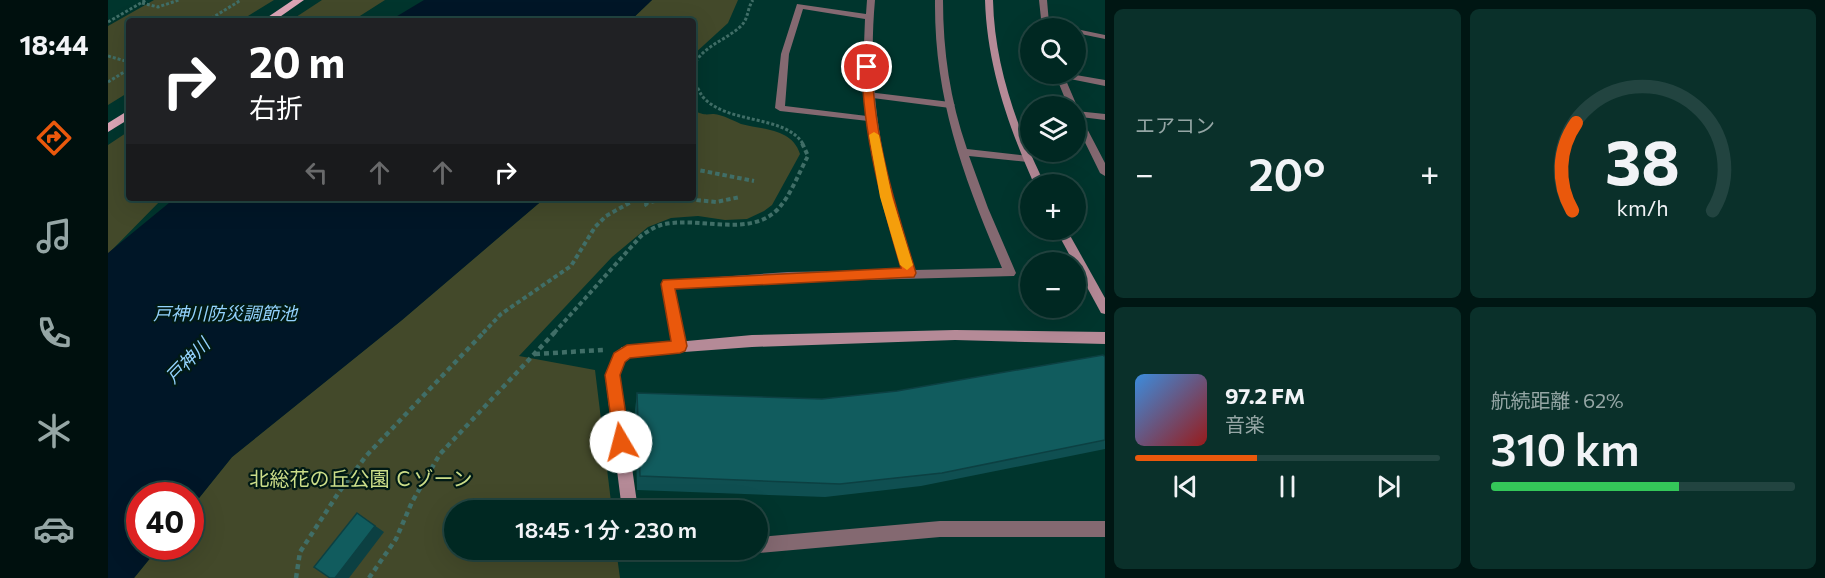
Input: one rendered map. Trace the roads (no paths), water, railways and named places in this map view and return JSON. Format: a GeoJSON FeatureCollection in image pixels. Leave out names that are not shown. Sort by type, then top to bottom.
{"type":"FeatureCollection","features":[{"type":"Feature","properties":{"kind":"main road"},"geometry":{"type":"LineString","coordinates":[[271,18],[298,0]]}},
{"type":"Feature","properties":{"kind":"main road"},"geometry":{"type":"LineString","coordinates":[[108,128],[126,116]]}},
{"type":"Feature","properties":{"kind":"street"},"geometry":{"type":"LineString","coordinates":[[871,0],[868,16],[868,95],[871,118],[886,197],[909,273]]}},
{"type":"Feature","properties":{"kind":"street"},"geometry":{"type":"LineString","coordinates":[[680,346],[667,284],[909,273],[1010,273],[985,214],[950,105],[941,58],[939,0]]}},
{"type":"Feature","properties":{"kind":"street"},"geometry":{"type":"LineString","coordinates":[[989,0],[988,14],[996,60],[1020,134]]}},
{"type":"Feature","properties":{"kind":"street"},"geometry":{"type":"LineString","coordinates":[[1043,0],[1045,18]]}},
{"type":"Feature","properties":{"kind":"street"},"geometry":{"type":"LineString","coordinates":[[868,16],[800,6],[785,54],[780,108],[871,118]]}},
{"type":"Feature","properties":{"kind":"street"},"geometry":{"type":"LineString","coordinates":[[1086,33],[1105,37]]}},
{"type":"Feature","properties":{"kind":"street"},"geometry":{"type":"LineString","coordinates":[[1067,96],[1059,74],[1105,83]]}},
{"type":"Feature","properties":{"kind":"street"},"geometry":{"type":"LineString","coordinates":[[868,95],[950,105]]}},
{"type":"Feature","properties":{"kind":"street"},"geometry":{"type":"LineString","coordinates":[[1086,116],[1105,117]]}},
{"type":"Feature","properties":{"kind":"street"},"geometry":{"type":"LineString","coordinates":[[1086,135],[1105,173]]}},
{"type":"Feature","properties":{"kind":"street"},"geometry":{"type":"LineString","coordinates":[[964,152],[1020,158]]}},
{"type":"Feature","properties":{"kind":"street"},"geometry":{"type":"LineString","coordinates":[[1067,240],[1105,309]]}},
{"type":"Feature","properties":{"kind":"street"},"geometry":{"type":"LineString","coordinates":[[629,500],[612,375],[619,358],[627,351],[752,341],[955,335],[1105,338]]}},
{"type":"Feature","properties":{"kind":"street"},"geometry":{"type":"LineString","coordinates":[[768,544],[940,529],[1105,530]]}},
{"type":"Feature","properties":{"kind":"water"},"geometry":{"type":"Polygon","coordinates":[[[424,0],[652,0],[633,18],[394,18],[424,0]]]}},
{"type":"Feature","properties":{"kind":"water","name":"戸神川防災調節池"},"geometry":{"type":"Polygon","coordinates":[[[171,201],[541,201],[402,320],[232,457],[204,492],[204,482],[126,482],[126,560],[149,560],[134,578],[108,578],[108,253],[171,201]]]}},
{"type":"Feature","properties":{"kind":"water label","name":"戸神川"},"geometry":{"type":"Point","coordinates":[188,361]}},
{"type":"Feature","properties":{"kind":"park label","name":"北総花の丘公園 Ｃゾーン"},"geometry":{"type":"Point","coordinates":[361,479]}}]}
